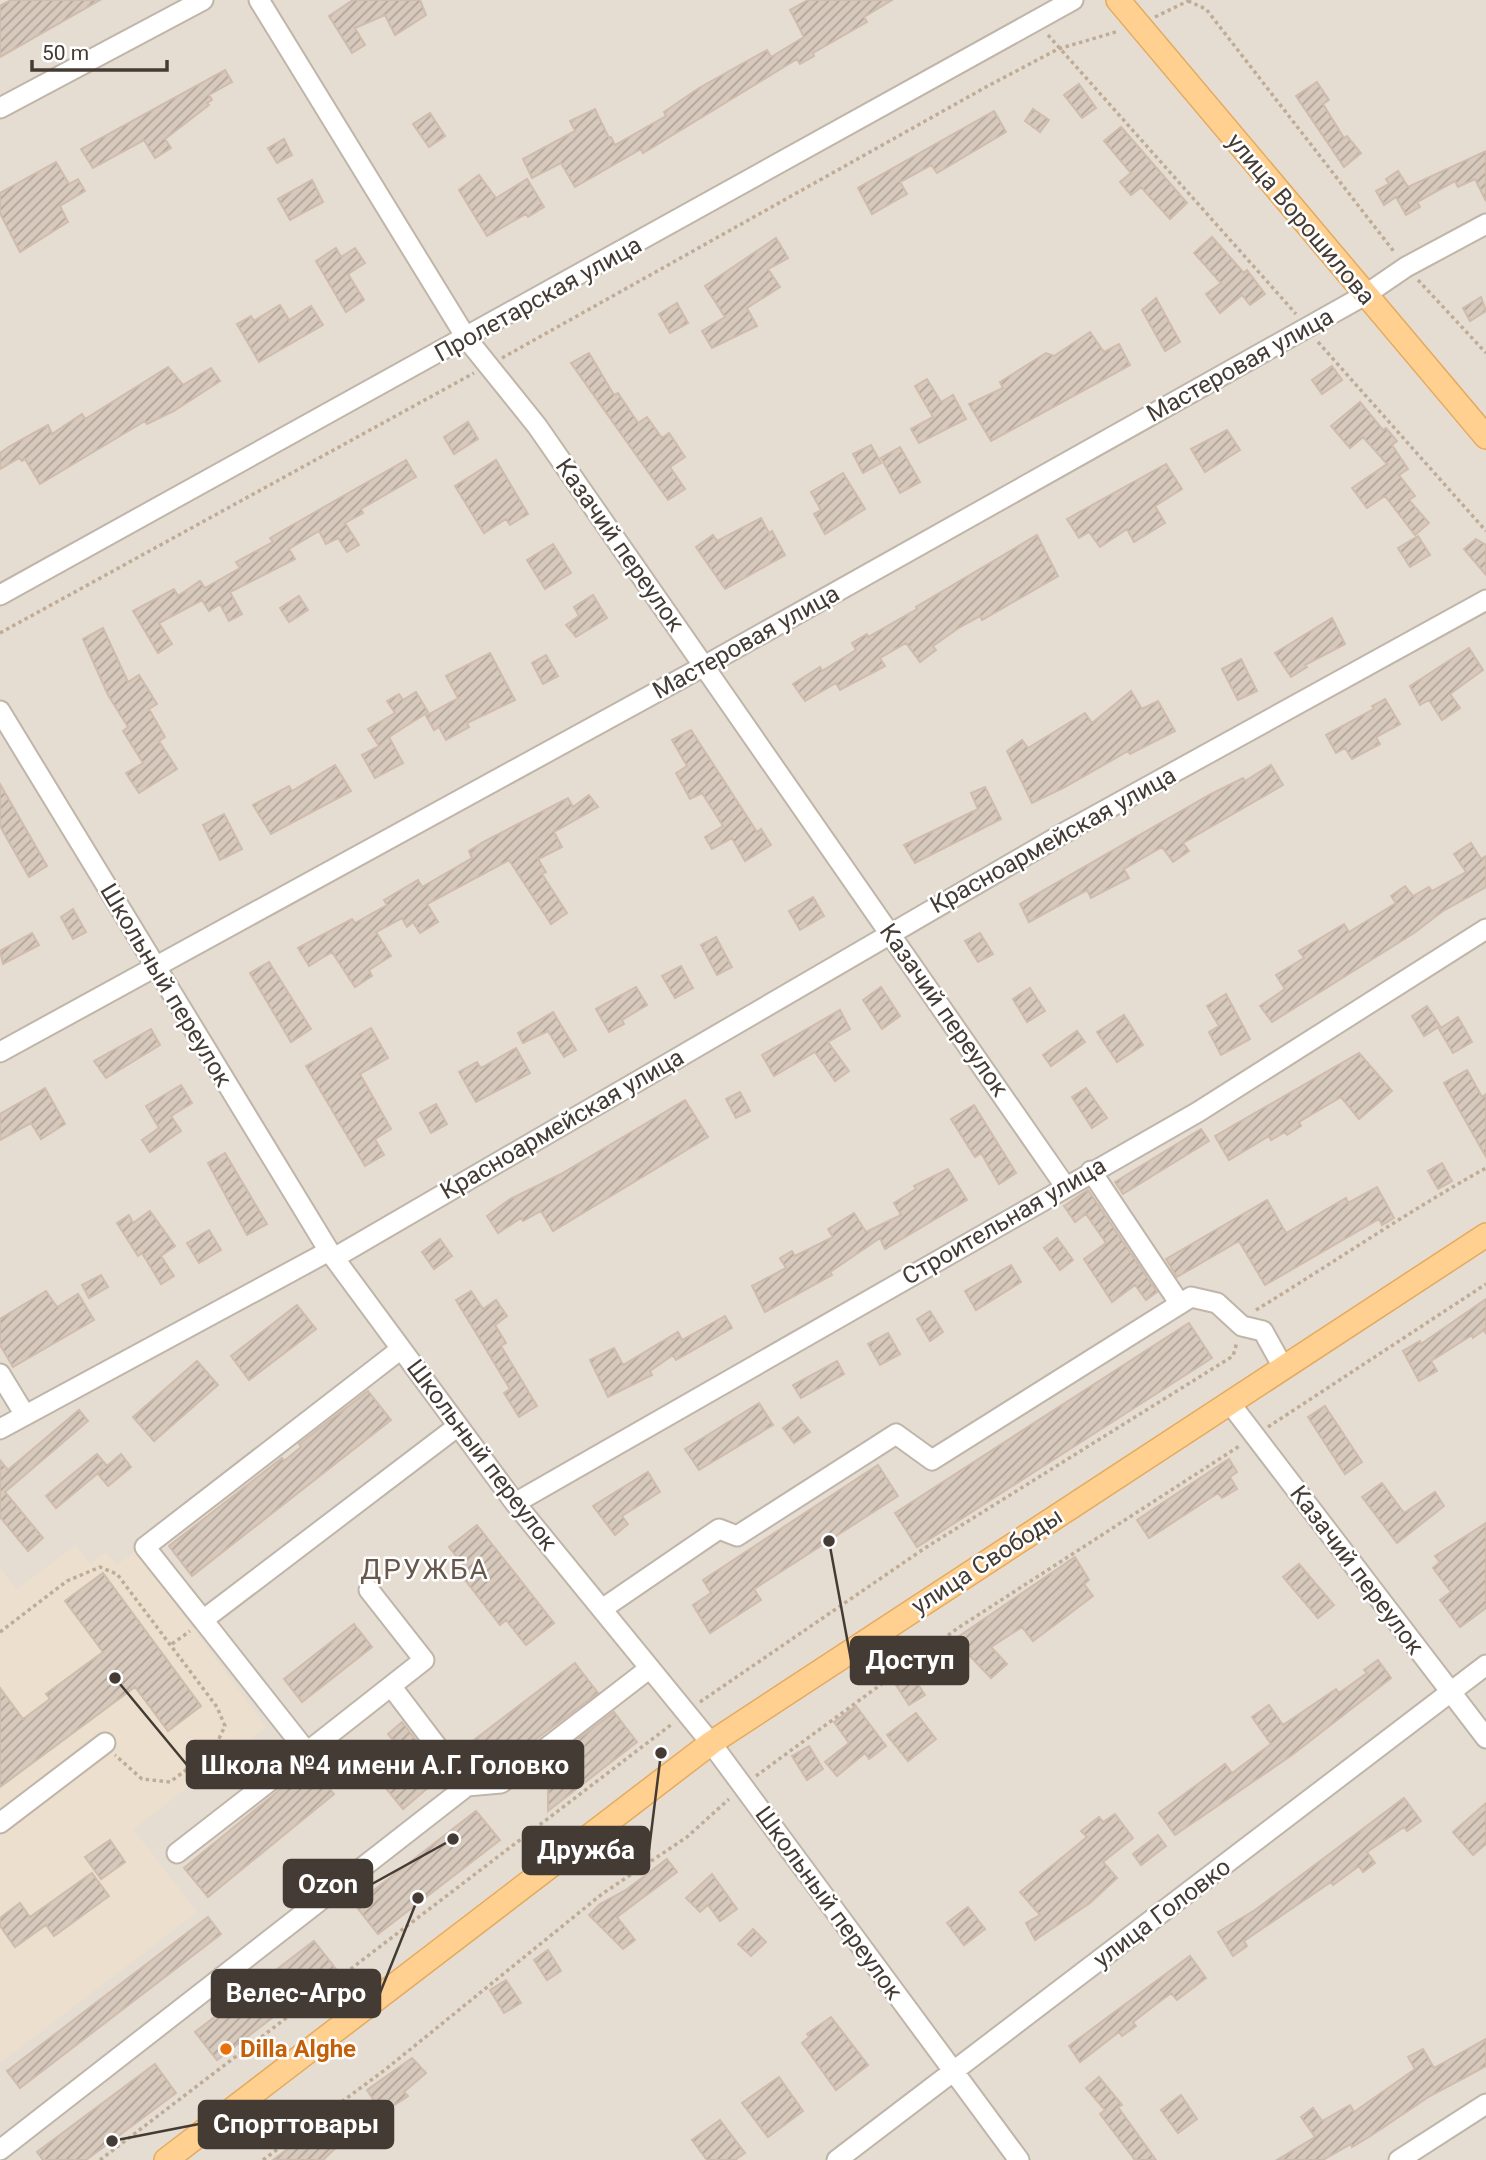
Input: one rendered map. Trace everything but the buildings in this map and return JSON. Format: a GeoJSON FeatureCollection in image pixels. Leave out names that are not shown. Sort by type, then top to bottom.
{"type":"FeatureCollection","features":[{"type":"Feature","properties":{"kind":"main road","name":"улица Ворошилова"},"geometry":{"type":"LineString","coordinates":[[1118,0],[1486,437]]}},
{"type":"Feature","properties":{"kind":"main road","name":"улица Свободы"},"geometry":{"type":"LineString","coordinates":[[166,2160],[711,1743],[1486,1235]]}},
{"type":"Feature","properties":{"kind":"street"},"geometry":{"type":"LineString","coordinates":[[0,108],[203,0]]}},
{"type":"Feature","properties":{"kind":"street","name":"Казачий переулок"},"geometry":{"type":"LineString","coordinates":[[259,0],[467,339],[537,426],[706,665],[1065,1186]]}},
{"type":"Feature","properties":{"kind":"street","name":"Пролетарская улица"},"geometry":{"type":"LineString","coordinates":[[0,595],[467,339],[1073,0]]}},
{"type":"Feature","properties":{"kind":"street","name":"Мастеровая улица"},"geometry":{"type":"LineString","coordinates":[[0,1052],[706,665],[1308,328],[1365,295],[1406,267],[1486,224]]}},
{"type":"Feature","properties":{"kind":"street","name":"Красноармейская улица"},"geometry":{"type":"LineString","coordinates":[[0,1429],[331,1254],[891,932],[1486,600]]}},
{"type":"Feature","properties":{"kind":"street","name":"Школьный переулок"},"geometry":{"type":"LineString","coordinates":[[0,711],[331,1254],[515,1503],[711,1743],[1019,2160]]}},
{"type":"Feature","properties":{"kind":"street","name":"Строительная улица"},"geometry":{"type":"LineString","coordinates":[[515,1503],[1198,1112],[1486,929]]}},
{"type":"Feature","properties":{"kind":"street"},"geometry":{"type":"LineString","coordinates":[[1091,1171],[1180,1304]]}},
{"type":"Feature","properties":{"kind":"street"},"geometry":{"type":"LineString","coordinates":[[602,1609],[719,1529],[737,1536],[896,1434],[932,1460],[1191,1297],[1216,1304],[1242,1326],[1263,1331],[1283,1367]]}},
{"type":"Feature","properties":{"kind":"street"},"geometry":{"type":"LineString","coordinates":[[307,1752],[145,1547],[401,1349]]}},
{"type":"Feature","properties":{"kind":"street"},"geometry":{"type":"LineString","coordinates":[[0,1374],[25,1415]]}},
{"type":"Feature","properties":{"kind":"street","name":"Казачий переулок"},"geometry":{"type":"LineString","coordinates":[[1229,1402],[1486,1738]]}},
{"type":"Feature","properties":{"kind":"street"},"geometry":{"type":"LineString","coordinates":[[203,1620],[458,1426]]}},
{"type":"Feature","properties":{"kind":"street"},"geometry":{"type":"LineString","coordinates":[[177,1853],[424,1660],[369,1591]]}},
{"type":"Feature","properties":{"kind":"street","name":"улица Головко"},"geometry":{"type":"LineString","coordinates":[[837,2160],[1486,1665]]}},
{"type":"Feature","properties":{"kind":"street"},"geometry":{"type":"LineString","coordinates":[[0,2150],[467,1786],[501,1783],[650,1668]]}},
{"type":"Feature","properties":{"kind":"street"},"geometry":{"type":"LineString","coordinates":[[391,1686],[467,1786]]}},
{"type":"Feature","properties":{"kind":"street"},"geometry":{"type":"LineString","coordinates":[[0,1823],[105,1743]]}},
{"type":"Feature","properties":{"kind":"street"},"geometry":{"type":"LineString","coordinates":[[1399,2160],[1486,2104]]}},
{"type":"Feature","properties":{"kind":"path"},"geometry":{"type":"LineString","coordinates":[[0,633],[489,365],[684,253],[1058,49],[1139,24],[1188,1],[1206,9],[1406,267],[1486,353]]}},
{"type":"Feature","properties":{"kind":"path"},"geometry":{"type":"LineString","coordinates":[[1038,20],[1058,49],[1486,531]]}},
{"type":"Feature","properties":{"kind":"path"},"geometry":{"type":"LineString","coordinates":[[100,2160],[686,1712],[925,1548],[1233,1356],[1245,1317],[1378,1236],[1417,1206],[1486,1168]]}},
{"type":"Feature","properties":{"kind":"path"},"geometry":{"type":"LineString","coordinates":[[263,2160],[386,2068],[602,1894],[687,1837],[743,1786],[827,1721],[958,1628],[1486,1284]]}},
{"type":"Feature","properties":{"kind":"path"},"geometry":{"type":"LineString","coordinates":[[0,1632],[77,1575],[100,1567],[117,1574],[217,1707],[225,1726],[214,1749],[170,1782],[142,1779],[123,1765],[105,1743]]}},
{"type":"Feature","properties":{"kind":"shaded area"},"geometry":{"type":"Polygon","coordinates":[[[0,0],[1486,0],[1486,2160],[0,2160],[0,0]]]}},
{"type":"Feature","properties":{"kind":"shaded area"},"geometry":{"type":"Polygon","coordinates":[[[76,1545],[90,1564],[106,1552],[116,1565],[136,1551],[266,1727],[133,1829],[197,1912],[0,2063],[0,1568],[16,1590],[76,1545]]]}},
{"type":"Feature","properties":{"kind":"place","name":"Доступ"},"geometry":{"type":"Point","coordinates":[829,1541]}},
{"type":"Feature","properties":{"kind":"place","name":"Школа №4 имени А.Г. Головко"},"geometry":{"type":"Point","coordinates":[115,1678]}},
{"type":"Feature","properties":{"kind":"place","name":"Дружба"},"geometry":{"type":"Point","coordinates":[661,1753]}},
{"type":"Feature","properties":{"kind":"place","name":"Ozon"},"geometry":{"type":"Point","coordinates":[453,1839]}},
{"type":"Feature","properties":{"kind":"place","name":"Велес-Агро"},"geometry":{"type":"Point","coordinates":[418,1898]}},
{"type":"Feature","properties":{"kind":"place","name":"Dilla Alghe"},"geometry":{"type":"Point","coordinates":[226,2049]}},
{"type":"Feature","properties":{"kind":"place","name":"Спорттовары"},"geometry":{"type":"Point","coordinates":[112,2141]}},
{"type":"Feature","properties":{"kind":"district","name":"ДРУЖБА"},"geometry":{"type":"Point","coordinates":[425,1569]}}]}
